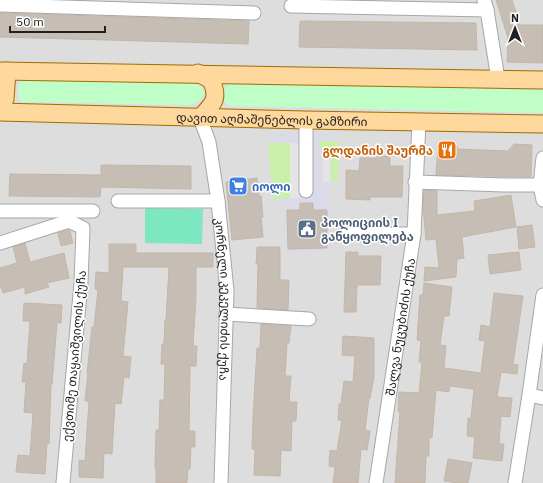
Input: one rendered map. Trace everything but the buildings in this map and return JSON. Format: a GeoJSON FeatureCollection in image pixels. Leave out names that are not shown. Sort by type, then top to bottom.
{"type":"FeatureCollection","features":[{"type":"Feature","properties":{"kind":"main road"},"geometry":{"type":"LineString","coordinates":[[0,108],[5,99],[3,71],[198,73],[543,80]]}},
{"type":"Feature","properties":{"kind":"main road"},"geometry":{"type":"LineString","coordinates":[[198,73],[211,80],[215,94],[214,103],[200,118]]}},
{"type":"Feature","properties":{"kind":"main road","name":"დავით აღმაშენებლის გამზირი"},"geometry":{"type":"LineString","coordinates":[[0,112],[200,118],[543,124]]}},
{"type":"Feature","properties":{"kind":"street"},"geometry":{"type":"LineString","coordinates":[[0,5],[83,4],[254,13]]}},
{"type":"Feature","properties":{"kind":"street"},"geometry":{"type":"LineString","coordinates":[[291,6],[485,5],[498,79]]}},
{"type":"Feature","properties":{"kind":"street","name":"კორნელი კეკელიძის ქუჩა"},"geometry":{"type":"LineString","coordinates":[[200,118],[209,142],[218,201],[227,291],[221,483]]}},
{"type":"Feature","properties":{"kind":"street"},"geometry":{"type":"LineString","coordinates":[[306,120],[306,191]]}},
{"type":"Feature","properties":{"kind":"street","name":"შალვა ნუცუბიძის ქუჩა"},"geometry":{"type":"LineString","coordinates":[[376,483],[414,234],[415,182],[419,121]]}},
{"type":"Feature","properties":{"kind":"street"},"geometry":{"type":"LineString","coordinates":[[543,158],[541,180],[543,200]]}},
{"type":"Feature","properties":{"kind":"street"},"geometry":{"type":"LineString","coordinates":[[415,182],[504,185],[541,180]]}},
{"type":"Feature","properties":{"kind":"street"},"geometry":{"type":"LineString","coordinates":[[118,201],[218,201]]}},
{"type":"Feature","properties":{"kind":"street"},"geometry":{"type":"LineString","coordinates":[[0,211],[69,216]]}},
{"type":"Feature","properties":{"kind":"street"},"geometry":{"type":"LineString","coordinates":[[0,244],[69,216],[93,211]]}},
{"type":"Feature","properties":{"kind":"street","name":"ექვთიმე თაყაიშვილის ქუჩა"},"geometry":{"type":"LineString","coordinates":[[63,483],[81,283],[83,228],[69,216]]}},
{"type":"Feature","properties":{"kind":"street"},"geometry":{"type":"LineString","coordinates":[[344,234],[414,234]]}},
{"type":"Feature","properties":{"kind":"street"},"geometry":{"type":"LineString","coordinates":[[514,483],[529,395],[543,295]]}},
{"type":"Feature","properties":{"kind":"street"},"geometry":{"type":"LineString","coordinates":[[226,314],[310,319]]}},
{"type":"Feature","properties":{"kind":"street"},"geometry":{"type":"LineString","coordinates":[[529,395],[543,398]]}},
{"type":"Feature","properties":{"kind":"shaded area"},"geometry":{"type":"Polygon","coordinates":[[[0,0],[543,0],[543,483],[0,483],[0,0]]]}},
{"type":"Feature","properties":{"kind":"shaded area"},"geometry":{"type":"Polygon","coordinates":[[[268,133],[338,134],[338,140],[319,141],[319,148],[323,148],[322,182],[329,182],[331,251],[285,252],[283,199],[300,198],[299,143],[268,142],[268,133]],[[313,203],[300,210],[288,249],[327,248],[327,210],[313,210],[313,203]]]}},
{"type":"Feature","properties":{"kind":"shaded area"},"geometry":{"type":"Polygon","coordinates":[[[290,143],[299,143],[300,198],[290,199],[290,143]]]}},
{"type":"Feature","properties":{"kind":"shaded area"},"geometry":{"type":"Polygon","coordinates":[[[323,149],[330,149],[330,182],[323,182],[323,149]]]}},
{"type":"Feature","properties":{"kind":"green space"},"geometry":{"type":"Polygon","coordinates":[[[21,80],[193,82],[202,88],[204,95],[194,104],[188,105],[23,102],[19,100],[18,95],[18,88],[21,80]]]}},
{"type":"Feature","properties":{"kind":"green space"},"geometry":{"type":"Polygon","coordinates":[[[231,83],[543,90],[543,113],[231,106],[226,104],[223,95],[224,89],[231,83]]]}},
{"type":"Feature","properties":{"kind":"green space"},"geometry":{"type":"Polygon","coordinates":[[[319,141],[338,141],[338,181],[331,181],[331,148],[319,148],[319,141]]]}},
{"type":"Feature","properties":{"kind":"green space"},"geometry":{"type":"Polygon","coordinates":[[[268,143],[290,143],[290,198],[273,199],[268,143]]]}},
{"type":"Feature","properties":{"kind":"green space"},"geometry":{"type":"Polygon","coordinates":[[[145,208],[203,209],[202,244],[145,243],[145,208]]]}},
{"type":"Feature","properties":{"kind":"place","name":"გლდანის შაურმა"},"geometry":{"type":"Point","coordinates":[447,150]}},
{"type":"Feature","properties":{"kind":"place","name":"იოლი"},"geometry":{"type":"Point","coordinates":[238,186]}},
{"type":"Feature","properties":{"kind":"place","name":"პოლიციის I განყოფილება"},"geometry":{"type":"Point","coordinates":[307,229]}}]}
